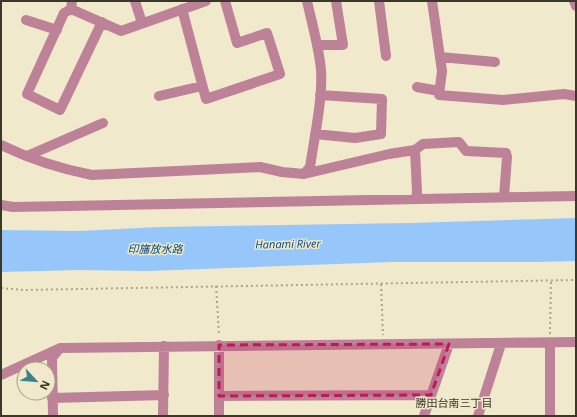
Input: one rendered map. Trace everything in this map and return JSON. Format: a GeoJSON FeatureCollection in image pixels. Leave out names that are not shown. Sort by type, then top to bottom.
{"type":"FeatureCollection","features":[{"type":"Feature","properties":{"kind":"street"},"geometry":{"type":"LineString","coordinates":[[135,1],[142,24]]}},
{"type":"Feature","properties":{"kind":"street"},"geometry":{"type":"LineString","coordinates":[[102,22],[60,110],[26,94],[64,14],[71,5],[121,31],[206,1]]}},
{"type":"Feature","properties":{"kind":"street"},"geometry":{"type":"LineString","coordinates":[[182,9],[206,99],[280,74],[267,33],[237,43],[225,1]]}},
{"type":"Feature","properties":{"kind":"street"},"geometry":{"type":"LineString","coordinates":[[304,174],[310,167],[320,95],[321,71],[317,44],[307,1]]}},
{"type":"Feature","properties":{"kind":"street"},"geometry":{"type":"LineString","coordinates":[[317,44],[343,45],[336,1]]}},
{"type":"Feature","properties":{"kind":"street"},"geometry":{"type":"LineString","coordinates":[[379,1],[386,56]]}},
{"type":"Feature","properties":{"kind":"street"},"geometry":{"type":"LineString","coordinates":[[432,1],[442,71],[439,92]]}},
{"type":"Feature","properties":{"kind":"street"},"geometry":{"type":"LineString","coordinates":[[574,1],[576,6]]}},
{"type":"Feature","properties":{"kind":"street"},"geometry":{"type":"LineString","coordinates":[[26,20],[57,30]]}},
{"type":"Feature","properties":{"kind":"street"},"geometry":{"type":"LineString","coordinates":[[440,57],[495,62]]}},
{"type":"Feature","properties":{"kind":"street"},"geometry":{"type":"LineString","coordinates":[[159,96],[202,86]]}},
{"type":"Feature","properties":{"kind":"street"},"geometry":{"type":"LineString","coordinates":[[417,87],[439,92],[439,95],[503,100],[564,94],[576,96]]}},
{"type":"Feature","properties":{"kind":"street"},"geometry":{"type":"LineString","coordinates":[[315,134],[355,138],[380,134],[382,99],[320,95]]}},
{"type":"Feature","properties":{"kind":"street"},"geometry":{"type":"LineString","coordinates":[[27,156],[103,123]]}},
{"type":"Feature","properties":{"kind":"street"},"geometry":{"type":"LineString","coordinates":[[1,145],[43,162],[76,172],[92,175],[260,167],[282,172],[304,174],[389,154],[416,150],[423,144],[460,142],[466,151],[506,153],[507,158],[504,197]]}},
{"type":"Feature","properties":{"kind":"street"},"geometry":{"type":"LineString","coordinates":[[416,150],[418,192],[416,199]]}},
{"type":"Feature","properties":{"kind":"street"},"geometry":{"type":"LineString","coordinates":[[1,205],[13,207],[576,196]]}},
{"type":"Feature","properties":{"kind":"street"},"geometry":{"type":"LineString","coordinates":[[1,375],[60,348],[576,342]]}},
{"type":"Feature","properties":{"kind":"street"},"geometry":{"type":"LineString","coordinates":[[550,343],[550,416]]}},
{"type":"Feature","properties":{"kind":"street"},"geometry":{"type":"LineString","coordinates":[[424,416],[430,395],[449,344]]}},
{"type":"Feature","properties":{"kind":"street"},"geometry":{"type":"LineString","coordinates":[[478,416],[501,344]]}},
{"type":"Feature","properties":{"kind":"street"},"geometry":{"type":"LineString","coordinates":[[219,345],[219,416]]}},
{"type":"Feature","properties":{"kind":"street"},"geometry":{"type":"LineString","coordinates":[[163,416],[164,346]]}},
{"type":"Feature","properties":{"kind":"street"},"geometry":{"type":"LineString","coordinates":[[52,361],[52,358],[60,348]]}},
{"type":"Feature","properties":{"kind":"street"},"geometry":{"type":"LineString","coordinates":[[56,398],[164,395]]}},
{"type":"Feature","properties":{"kind":"street"},"geometry":{"type":"LineString","coordinates":[[219,396],[430,395]]}},
{"type":"Feature","properties":{"kind":"street"},"geometry":{"type":"LineString","coordinates":[[52,401],[52,416]]}},
{"type":"Feature","properties":{"kind":"path"},"geometry":{"type":"LineString","coordinates":[[1,288],[23,290],[576,280]]}},
{"type":"Feature","properties":{"kind":"path"},"geometry":{"type":"LineString","coordinates":[[550,343],[551,281]]}},
{"type":"Feature","properties":{"kind":"path"},"geometry":{"type":"LineString","coordinates":[[381,284],[384,344]]}},
{"type":"Feature","properties":{"kind":"path"},"geometry":{"type":"LineString","coordinates":[[216,286],[219,345]]}},
{"type":"Feature","properties":{"kind":"highlighted area"},"geometry":{"type":"Polygon","coordinates":[[[449,344],[431,395],[219,396],[219,345],[449,344]]]}},
{"type":"Feature","properties":{"kind":"water","name":"印旛放水路"},"geometry":{"type":"Polygon","coordinates":[[[576,218],[576,261],[391,262],[148,271],[79,270],[1,272],[1,230],[80,231],[159,227],[410,223],[576,218]]]}},
{"type":"Feature","properties":{"kind":"district","name":"勝田台南三丁目"},"geometry":{"type":"Point","coordinates":[454,403]}},
{"type":"Feature","properties":{"kind":"water label","name":"Hanami River"},"geometry":{"type":"Point","coordinates":[288,244]}}]}
